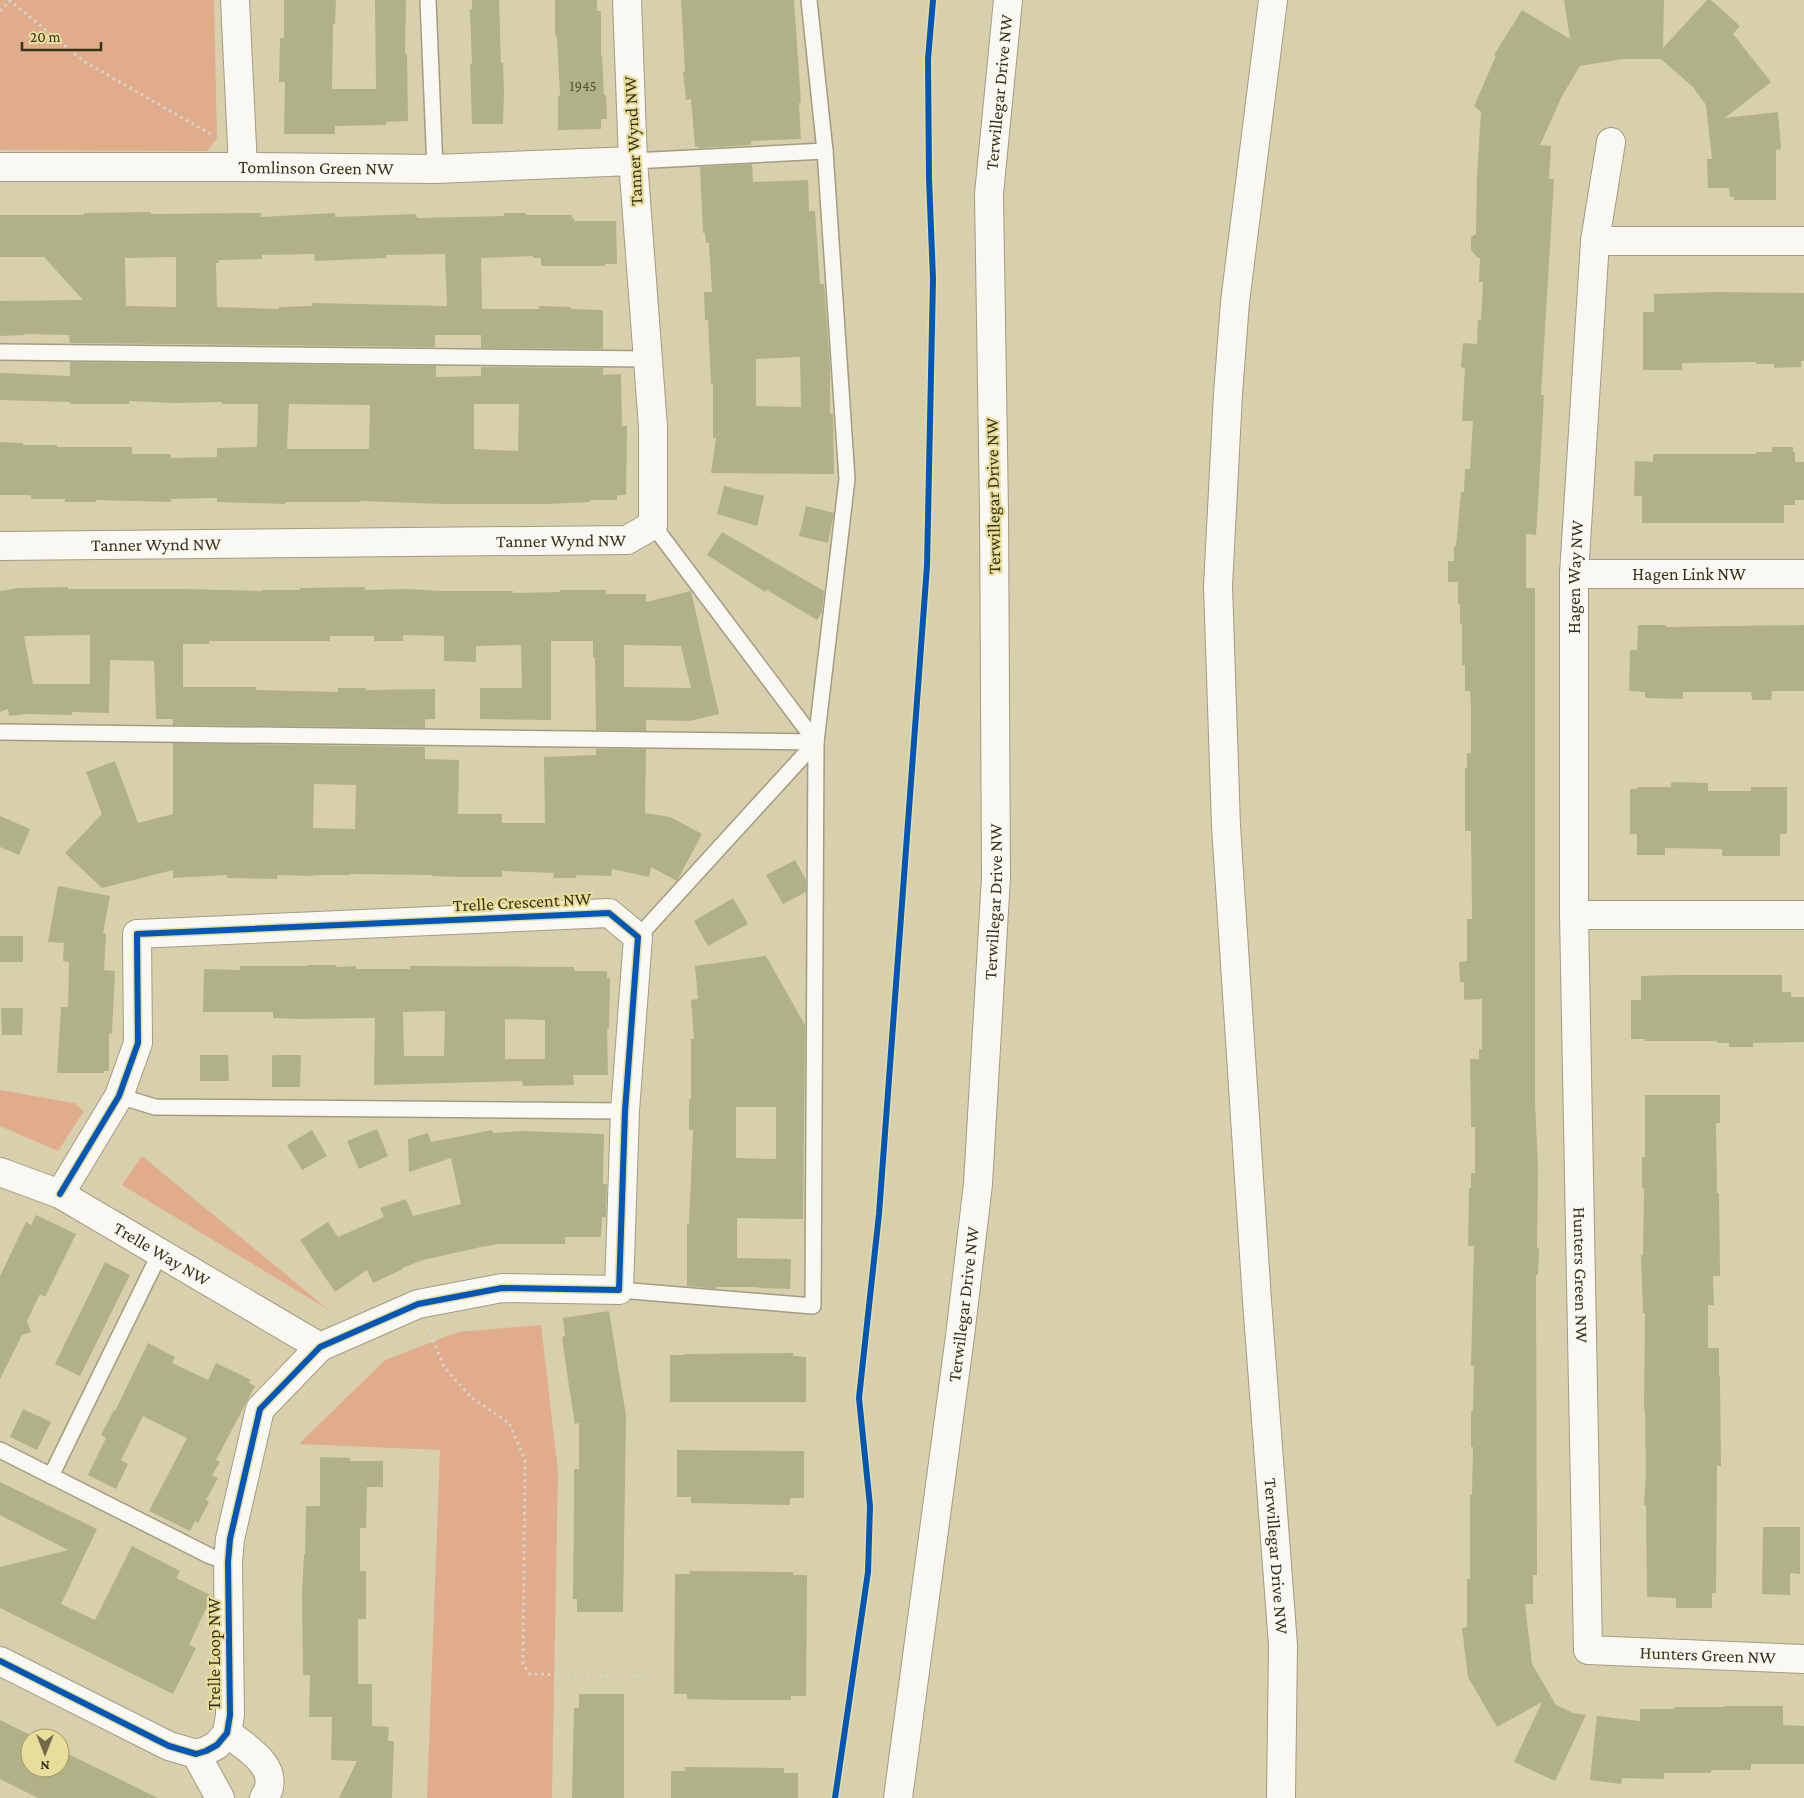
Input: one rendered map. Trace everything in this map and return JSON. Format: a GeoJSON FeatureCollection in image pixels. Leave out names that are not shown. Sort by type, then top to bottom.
{"type":"FeatureCollection","features":[{"type":"Feature","properties":{"kind":"street"},"geometry":{"type":"LineString","coordinates":[[236,0],[243,166]]}},
{"type":"Feature","properties":{"kind":"street","name":"Tanner Wynd NW"},"geometry":{"type":"LineString","coordinates":[[0,546],[628,540],[653,525],[654,427],[633,161],[626,0]]}},
{"type":"Feature","properties":{"kind":"street","name":"Terwillegar Drive NW"},"geometry":{"type":"LineString","coordinates":[[898,1798],[959,1345],[978,1184],[996,877],[994,511],[989,194],[1008,0]]}},
{"type":"Feature","properties":{"kind":"street","name":"Terwillegar Drive NW"},"geometry":{"type":"LineString","coordinates":[[1273,0],[1235,302],[1218,586],[1226,826],[1257,1301],[1283,1645],[1281,1798]]}},
{"type":"Feature","properties":{"kind":"street","name":"Hagen Way NW"},"geometry":{"type":"LineString","coordinates":[[1574,915],[1574,574],[1595,241],[1611,142]]}},
{"type":"Feature","properties":{"kind":"street","name":"Tomlinson Green NW"},"geometry":{"type":"LineString","coordinates":[[0,167],[243,166],[435,169],[633,161]]}},
{"type":"Feature","properties":{"kind":"street"},"geometry":{"type":"LineString","coordinates":[[1595,241],[1804,241]]}},
{"type":"Feature","properties":{"kind":"street","name":"Hagen Link NW"},"geometry":{"type":"LineString","coordinates":[[1574,574],[1804,574]]}},
{"type":"Feature","properties":{"kind":"street","name":"Trelle Crescent NW"},"geometry":{"type":"LineString","coordinates":[[60,1194],[119,1096],[138,1043],[136,934],[608,913],[638,937]]}},
{"type":"Feature","properties":{"kind":"street"},"geometry":{"type":"LineString","coordinates":[[1574,915],[1804,915]]}},
{"type":"Feature","properties":{"kind":"street","name":"Hunters Green NW"},"geometry":{"type":"LineString","coordinates":[[1574,915],[1588,1650],[1804,1659]]}},
{"type":"Feature","properties":{"kind":"street"},"geometry":{"type":"LineString","coordinates":[[320,1347],[418,1304],[502,1288],[618,1290],[625,1111],[638,937]]}},
{"type":"Feature","properties":{"kind":"street","name":"Trelle Way NW"},"geometry":{"type":"LineString","coordinates":[[0,1172],[60,1194],[320,1347]]}},
{"type":"Feature","properties":{"kind":"street","name":"Trelle Loop NW"},"geometry":{"type":"LineString","coordinates":[[196,1754],[218,1745],[227,1733],[230,1715],[228,1562],[230,1539],[260,1409],[320,1347]]}},
{"type":"Feature","properties":{"kind":"street"},"geometry":{"type":"LineString","coordinates":[[0,1661],[169,1746],[196,1754],[220,1798]]}},
{"type":"Feature","properties":{"kind":"street","name":"Trelle Loop NW"},"geometry":{"type":"LineString","coordinates":[[227,1733],[253,1752],[265,1766],[269,1786],[264,1798]]}},
{"type":"Feature","properties":{"kind":"lane"},"geometry":{"type":"LineString","coordinates":[[428,0],[435,169]]}},
{"type":"Feature","properties":{"kind":"lane"},"geometry":{"type":"LineString","coordinates":[[618,1290],[813,1306],[816,742],[847,479],[825,151],[809,0]]}},
{"type":"Feature","properties":{"kind":"lane"},"geometry":{"type":"LineString","coordinates":[[633,161],[825,151]]}},
{"type":"Feature","properties":{"kind":"lane"},"geometry":{"type":"LineString","coordinates":[[0,352],[648,359]]}},
{"type":"Feature","properties":{"kind":"lane"},"geometry":{"type":"LineString","coordinates":[[653,525],[816,742]]}},
{"type":"Feature","properties":{"kind":"lane"},"geometry":{"type":"LineString","coordinates":[[0,732],[816,742]]}},
{"type":"Feature","properties":{"kind":"lane"},"geometry":{"type":"LineString","coordinates":[[638,937],[816,742]]}},
{"type":"Feature","properties":{"kind":"lane"},"geometry":{"type":"LineString","coordinates":[[119,1096],[155,1108],[625,1111]]}},
{"type":"Feature","properties":{"kind":"lane"},"geometry":{"type":"LineString","coordinates":[[51,1476],[160,1253]]}},
{"type":"Feature","properties":{"kind":"lane"},"geometry":{"type":"LineString","coordinates":[[0,1450],[210,1556],[228,1562]]}},
{"type":"Feature","properties":{"kind":"path"},"geometry":{"type":"LineString","coordinates":[[0,10],[9,0],[85,62],[218,138]]}},
{"type":"Feature","properties":{"kind":"path"},"geometry":{"type":"LineString","coordinates":[[418,1304],[444,1367],[472,1398],[509,1423],[525,1460],[523,1664],[530,1674],[654,1677]]}},
{"type":"Feature","properties":{"kind":"shaded area"},"geometry":{"type":"Polygon","coordinates":[[[0,0],[214,0],[217,138],[207,151],[0,150],[0,0]]]}},
{"type":"Feature","properties":{"kind":"shaded area"},"geometry":{"type":"Polygon","coordinates":[[[0,1090],[74,1103],[84,1111],[58,1151],[0,1126],[0,1090]]]}},
{"type":"Feature","properties":{"kind":"shaded area"},"geometry":{"type":"Polygon","coordinates":[[[142,1156],[329,1310],[122,1185],[142,1156]]]}},
{"type":"Feature","properties":{"kind":"shaded area"},"geometry":{"type":"Polygon","coordinates":[[[541,1325],[558,1471],[552,1798],[427,1798],[440,1450],[299,1444],[385,1360],[458,1332],[541,1325]]]}},
{"type":"Feature","properties":{"kind":"building"},"geometry":{"type":"Polygon","coordinates":[[[284,0],[336,0],[335,24],[333,24],[332,89],[376,89],[375,0],[406,0],[405,54],[407,54],[408,121],[386,122],[386,125],[335,126],[335,134],[284,134],[285,82],[279,82],[280,38],[284,38],[284,0]]]}},
{"type":"Feature","properties":{"kind":"building"},"geometry":{"type":"Polygon","coordinates":[[[472,0],[499,0],[504,93],[503,124],[472,124],[470,9],[472,9],[472,0]]]}},
{"type":"Feature","properties":{"kind":"building"},"geometry":{"type":"Polygon","coordinates":[[[555,0],[597,0],[597,11],[601,11],[601,56],[607,119],[601,119],[601,129],[558,130],[558,96],[560,96],[557,37],[555,35],[555,0]]]}},
{"type":"Feature","properties":{"kind":"building"},"geometry":{"type":"Polygon","coordinates":[[[681,0],[794,0],[801,103],[799,103],[801,139],[751,141],[751,145],[695,147],[691,99],[686,100],[683,72],[685,72],[681,0]]]}},
{"type":"Feature","properties":{"kind":"building"},"geometry":{"type":"Polygon","coordinates":[[[1564,0],[1664,0],[1663,48],[1707,0],[1711,0],[1740,26],[1733,34],[1771,82],[1725,118],[1778,112],[1781,149],[1776,150],[1776,200],[1734,200],[1734,197],[1730,197],[1729,188],[1708,188],[1707,159],[1712,159],[1706,105],[1693,87],[1661,59],[1623,59],[1580,66],[1562,96],[1540,145],[1551,146],[1549,179],[1554,179],[1541,395],[1544,395],[1536,535],[1526,534],[1526,588],[1535,588],[1535,1103],[1538,1166],[1537,1248],[1539,1248],[1538,1275],[1536,1275],[1537,1575],[1533,1575],[1533,1604],[1525,1604],[1532,1664],[1556,1705],[1573,1713],[1586,1715],[1555,1781],[1514,1762],[1542,1702],[1497,1727],[1468,1677],[1462,1628],[1467,1627],[1467,1579],[1470,1579],[1470,1495],[1472,1495],[1473,1447],[1471,1447],[1471,1411],[1473,1411],[1474,1366],[1471,1366],[1474,1246],[1468,1246],[1469,1188],[1471,1188],[1471,1173],[1475,1173],[1475,1127],[1471,1127],[1470,1059],[1479,1059],[1479,1049],[1482,1049],[1482,999],[1464,1000],[1464,982],[1460,982],[1459,962],[1467,961],[1467,919],[1472,919],[1471,831],[1465,831],[1465,768],[1467,768],[1467,753],[1471,753],[1471,706],[1470,691],[1465,691],[1465,665],[1462,665],[1462,624],[1460,624],[1460,604],[1458,604],[1458,582],[1448,582],[1448,561],[1454,561],[1454,546],[1456,546],[1461,492],[1464,492],[1465,469],[1470,469],[1473,421],[1462,421],[1465,368],[1461,367],[1463,343],[1477,344],[1478,320],[1481,320],[1483,282],[1479,282],[1480,258],[1471,250],[1471,237],[1476,234],[1481,112],[1474,106],[1496,56],[1494,55],[1522,10],[1570,39],[1564,0]]]}},
{"type":"Feature","properties":{"kind":"building"},"geometry":{"type":"Polygon","coordinates":[[[752,164],[753,182],[808,180],[809,211],[815,211],[820,284],[824,284],[830,367],[830,414],[833,414],[834,474],[711,473],[716,438],[713,438],[713,384],[711,384],[708,320],[705,320],[704,292],[712,292],[709,243],[706,243],[705,233],[703,233],[700,167],[752,164]],[[800,357],[756,359],[756,406],[801,407],[800,357]]]}},
{"type":"Feature","properties":{"kind":"building"},"geometry":{"type":"Polygon","coordinates":[[[84,213],[261,213],[261,217],[335,213],[335,217],[416,214],[417,218],[504,216],[504,213],[526,213],[526,215],[572,215],[574,221],[616,221],[617,264],[605,264],[605,266],[541,266],[541,258],[533,258],[533,256],[481,258],[482,309],[539,309],[539,306],[603,310],[603,349],[481,348],[481,335],[435,335],[435,347],[70,343],[69,335],[25,334],[0,336],[0,301],[83,300],[44,257],[0,257],[0,215],[84,215],[84,213]],[[314,254],[262,255],[262,259],[219,260],[219,263],[216,263],[217,307],[279,309],[279,307],[312,306],[312,303],[447,306],[445,254],[386,255],[386,258],[315,261],[314,254]],[[176,257],[125,258],[126,306],[176,307],[176,257]]]}},
{"type":"Feature","properties":{"kind":"building"},"geometry":{"type":"Polygon","coordinates":[[[1714,292],[1804,293],[1804,361],[1801,361],[1801,367],[1774,368],[1774,364],[1756,364],[1756,362],[1682,363],[1682,370],[1643,370],[1643,312],[1654,312],[1654,294],[1714,292]]]}},
{"type":"Feature","properties":{"kind":"building"},"geometry":{"type":"Polygon","coordinates":[[[70,362],[436,366],[436,377],[481,376],[481,367],[603,368],[603,375],[621,374],[622,426],[627,426],[626,495],[617,495],[617,500],[590,500],[590,502],[548,504],[443,504],[360,501],[285,502],[285,504],[217,502],[217,498],[171,499],[171,502],[96,500],[96,502],[65,502],[65,499],[31,499],[31,495],[0,495],[0,442],[23,443],[23,445],[57,445],[57,447],[132,447],[132,454],[171,454],[171,458],[217,457],[217,448],[257,447],[258,404],[129,401],[129,404],[70,404],[70,402],[0,400],[0,373],[70,376],[70,362]],[[289,404],[287,449],[369,449],[370,405],[289,404]],[[474,404],[474,449],[518,451],[519,404],[474,404]]]}},
{"type":"Feature","properties":{"kind":"building"},"geometry":{"type":"Polygon","coordinates":[[[1772,447],[1793,447],[1795,462],[1804,462],[1804,500],[1795,500],[1795,505],[1784,505],[1784,523],[1642,523],[1642,496],[1634,496],[1635,461],[1653,462],[1653,454],[1756,454],[1756,452],[1772,452],[1772,447]]]}},
{"type":"Feature","properties":{"kind":"building"},"geometry":{"type":"Polygon","coordinates":[[[724,486],[764,496],[757,526],[717,514],[724,486]]]}},
{"type":"Feature","properties":{"kind":"building"},"geometry":{"type":"Polygon","coordinates":[[[806,506],[834,513],[828,543],[799,536],[806,506]]]}},
{"type":"Feature","properties":{"kind":"building"},"geometry":{"type":"Polygon","coordinates":[[[722,532],[824,591],[822,612],[817,620],[767,590],[765,592],[707,555],[722,532]]]}},
{"type":"Feature","properties":{"kind":"building"},"geometry":{"type":"Polygon","coordinates":[[[68,587],[68,589],[262,591],[300,590],[300,588],[365,587],[365,590],[513,591],[513,593],[606,590],[606,594],[646,594],[646,602],[691,591],[719,714],[689,721],[646,720],[646,731],[596,730],[593,641],[551,641],[551,720],[480,719],[480,688],[522,688],[521,645],[476,646],[476,662],[444,661],[444,636],[403,635],[403,641],[374,641],[374,636],[330,636],[330,641],[209,641],[209,644],[183,644],[183,687],[256,687],[256,690],[338,692],[338,688],[366,688],[366,690],[435,689],[435,719],[425,719],[425,728],[173,725],[173,719],[156,719],[154,661],[110,660],[109,713],[72,712],[72,715],[26,714],[9,716],[8,709],[0,712],[0,591],[19,588],[68,587]],[[90,635],[24,636],[33,684],[90,684],[90,635]],[[624,645],[624,687],[691,688],[681,646],[624,645]]]}},
{"type":"Feature","properties":{"kind":"building"},"geometry":{"type":"Polygon","coordinates":[[[1638,625],[1666,625],[1666,627],[1804,625],[1804,691],[1772,691],[1771,700],[1752,700],[1751,692],[1683,692],[1683,699],[1645,698],[1645,692],[1629,691],[1630,650],[1637,650],[1638,625]]]}},
{"type":"Feature","properties":{"kind":"building"},"geometry":{"type":"Polygon","coordinates":[[[173,743],[425,747],[425,759],[459,760],[458,814],[502,814],[502,823],[545,823],[544,757],[596,755],[596,749],[646,749],[645,813],[670,817],[702,834],[677,881],[651,867],[649,877],[612,869],[611,876],[576,875],[576,878],[553,878],[554,873],[502,871],[502,877],[350,874],[277,875],[277,879],[227,878],[227,875],[173,878],[173,870],[102,888],[65,853],[102,814],[86,772],[115,761],[138,823],[173,814],[173,743]],[[314,784],[313,828],[355,829],[356,785],[314,784]]]}},
{"type":"Feature","properties":{"kind":"building"},"geometry":{"type":"Polygon","coordinates":[[[1671,783],[1708,783],[1708,791],[1751,791],[1751,787],[1787,787],[1787,834],[1780,834],[1780,856],[1722,856],[1722,849],[1665,848],[1665,855],[1637,855],[1637,834],[1630,834],[1630,789],[1637,789],[1637,787],[1671,787],[1671,783]]]}},
{"type":"Feature","properties":{"kind":"building"},"geometry":{"type":"Polygon","coordinates":[[[0,816],[30,829],[19,855],[0,847],[0,816]]]}},
{"type":"Feature","properties":{"kind":"building"},"geometry":{"type":"Polygon","coordinates":[[[795,860],[806,880],[806,892],[783,904],[766,875],[795,860]]]}},
{"type":"Feature","properties":{"kind":"building"},"geometry":{"type":"Polygon","coordinates":[[[58,886],[110,896],[103,933],[106,934],[104,970],[115,971],[112,1033],[109,1034],[109,1071],[104,1071],[104,1073],[57,1073],[61,1007],[68,1007],[69,962],[63,961],[64,943],[48,942],[58,886]]]}},
{"type":"Feature","properties":{"kind":"building"},"geometry":{"type":"Polygon","coordinates":[[[733,898],[748,924],[708,946],[694,921],[733,898]]]}},
{"type":"Feature","properties":{"kind":"building"},"geometry":{"type":"Polygon","coordinates":[[[0,936],[23,936],[23,962],[0,962],[0,936]]]}},
{"type":"Feature","properties":{"kind":"building"},"geometry":{"type":"Polygon","coordinates":[[[766,956],[805,1025],[803,1219],[737,1218],[737,1258],[791,1259],[790,1289],[716,1287],[716,1289],[687,1286],[687,1224],[689,1224],[693,1130],[689,1130],[691,1039],[694,1039],[691,1000],[698,999],[695,966],[766,956]],[[736,1107],[736,1158],[776,1159],[776,1107],[736,1107]]]}},
{"type":"Feature","properties":{"kind":"building"},"geometry":{"type":"Polygon","coordinates":[[[240,966],[356,966],[356,969],[410,969],[410,966],[574,967],[574,970],[577,971],[607,971],[607,978],[610,978],[609,1029],[607,1029],[608,1075],[573,1075],[574,1085],[523,1086],[522,1081],[374,1085],[375,1018],[301,1019],[273,1018],[273,1012],[203,1012],[204,969],[240,970],[240,966]],[[445,1011],[403,1012],[404,1056],[444,1056],[445,1011]],[[505,1019],[505,1059],[545,1059],[545,1020],[505,1019]]]}},
{"type":"Feature","properties":{"kind":"building"},"geometry":{"type":"Polygon","coordinates":[[[1782,975],[1782,992],[1791,992],[1791,997],[1804,997],[1804,1042],[1753,1043],[1753,1047],[1729,1047],[1729,1043],[1717,1043],[1717,1041],[1645,1041],[1645,1039],[1631,1039],[1631,1000],[1641,1000],[1641,976],[1782,975]]]}},
{"type":"Feature","properties":{"kind":"building"},"geometry":{"type":"Polygon","coordinates":[[[1,1008],[23,1008],[22,1035],[2,1035],[1,1008]]]}},
{"type":"Feature","properties":{"kind":"building"},"geometry":{"type":"Polygon","coordinates":[[[200,1055],[228,1055],[229,1081],[200,1081],[200,1055]]]}},
{"type":"Feature","properties":{"kind":"building"},"geometry":{"type":"Polygon","coordinates":[[[301,1055],[300,1087],[272,1087],[272,1056],[301,1055]]]}},
{"type":"Feature","properties":{"kind":"building"},"geometry":{"type":"Polygon","coordinates":[[[1645,1095],[1720,1095],[1720,1123],[1716,1123],[1720,1276],[1713,1276],[1714,1305],[1708,1305],[1708,1348],[1719,1348],[1720,1376],[1721,1466],[1717,1466],[1716,1593],[1712,1593],[1712,1608],[1676,1608],[1676,1598],[1647,1597],[1646,1505],[1644,1505],[1646,1477],[1644,1409],[1645,1313],[1643,1313],[1641,1255],[1643,1255],[1644,1188],[1642,1188],[1642,1157],[1645,1157],[1645,1095]]]}},
{"type":"Feature","properties":{"kind":"building"},"geometry":{"type":"Polygon","coordinates":[[[377,1129],[388,1156],[359,1169],[347,1141],[377,1129]]]}},
{"type":"Feature","properties":{"kind":"building"},"geometry":{"type":"Polygon","coordinates":[[[312,1130],[327,1156],[302,1170],[287,1145],[312,1130]]]}},
{"type":"Feature","properties":{"kind":"building"},"geometry":{"type":"Polygon","coordinates":[[[492,1130],[493,1133],[522,1131],[604,1134],[603,1184],[607,1184],[606,1217],[602,1217],[601,1237],[565,1237],[565,1244],[499,1244],[481,1247],[423,1260],[402,1268],[373,1283],[367,1270],[335,1292],[300,1240],[328,1222],[338,1237],[384,1217],[380,1208],[406,1199],[413,1216],[461,1204],[451,1158],[409,1172],[408,1139],[428,1133],[431,1142],[492,1130]]]}},
{"type":"Feature","properties":{"kind":"building"},"geometry":{"type":"Polygon","coordinates":[[[36,1215],[76,1234],[45,1297],[40,1294],[27,1321],[31,1332],[22,1335],[0,1379],[0,1276],[26,1222],[31,1225],[36,1215]]]}},
{"type":"Feature","properties":{"kind":"building"},"geometry":{"type":"Polygon","coordinates":[[[105,1262],[130,1275],[80,1376],[55,1364],[105,1262]]]}},
{"type":"Feature","properties":{"kind":"building"},"geometry":{"type":"Polygon","coordinates":[[[609,1311],[626,1416],[623,1612],[577,1612],[577,1599],[573,1599],[574,1469],[579,1469],[579,1423],[575,1424],[568,1380],[562,1337],[565,1336],[563,1318],[609,1311]]]}},
{"type":"Feature","properties":{"kind":"building"},"geometry":{"type":"Polygon","coordinates":[[[148,1343],[175,1357],[172,1363],[208,1380],[216,1363],[251,1380],[249,1383],[255,1386],[216,1460],[220,1462],[212,1475],[218,1478],[206,1500],[209,1502],[198,1523],[195,1521],[190,1531],[149,1511],[187,1438],[143,1416],[121,1460],[128,1464],[116,1489],[88,1475],[106,1438],[101,1435],[115,1411],[148,1343]]]}},
{"type":"Feature","properties":{"kind":"building"},"geometry":{"type":"Polygon","coordinates":[[[793,1353],[793,1356],[806,1357],[806,1402],[670,1402],[670,1355],[793,1353]]]}},
{"type":"Feature","properties":{"kind":"building"},"geometry":{"type":"Polygon","coordinates":[[[23,1409],[51,1422],[37,1450],[10,1437],[23,1409]]]}},
{"type":"Feature","properties":{"kind":"building"},"geometry":{"type":"Polygon","coordinates":[[[677,1450],[804,1451],[804,1498],[790,1498],[790,1505],[691,1503],[691,1497],[677,1497],[677,1450]]]}},
{"type":"Feature","properties":{"kind":"building"},"geometry":{"type":"Polygon","coordinates":[[[320,1457],[350,1458],[350,1461],[383,1461],[383,1487],[367,1487],[366,1528],[360,1528],[360,1571],[366,1571],[366,1619],[358,1619],[358,1684],[372,1684],[372,1726],[389,1727],[388,1741],[394,1741],[392,1798],[339,1798],[357,1761],[331,1760],[332,1717],[309,1717],[310,1675],[303,1675],[302,1594],[306,1506],[320,1506],[320,1457]]]}},
{"type":"Feature","properties":{"kind":"building"},"geometry":{"type":"Polygon","coordinates":[[[0,1482],[97,1529],[61,1604],[95,1620],[132,1546],[180,1571],[176,1578],[212,1596],[189,1645],[196,1648],[173,1694],[0,1608],[0,1567],[68,1550],[0,1515],[0,1482]]]}},
{"type":"Feature","properties":{"kind":"building"},"geometry":{"type":"Polygon","coordinates":[[[1763,1527],[1800,1527],[1800,1574],[1790,1573],[1790,1595],[1762,1594],[1763,1527]]]}},
{"type":"Feature","properties":{"kind":"building"},"geometry":{"type":"Polygon","coordinates":[[[690,1571],[793,1572],[793,1575],[807,1575],[806,1696],[791,1696],[791,1700],[730,1700],[687,1699],[687,1694],[674,1694],[675,1574],[690,1574],[690,1571]]]}},
{"type":"Feature","properties":{"kind":"building"},"geometry":{"type":"Polygon","coordinates":[[[579,1694],[624,1694],[624,1798],[572,1798],[574,1708],[579,1708],[579,1694]]]}},
{"type":"Feature","properties":{"kind":"building"},"geometry":{"type":"Polygon","coordinates":[[[1783,1706],[1783,1725],[1804,1726],[1804,1764],[1751,1764],[1751,1770],[1711,1770],[1711,1773],[1664,1773],[1664,1779],[1622,1778],[1621,1784],[1590,1780],[1597,1716],[1640,1721],[1640,1709],[1783,1706]]]}},
{"type":"Feature","properties":{"kind":"building"},"geometry":{"type":"Polygon","coordinates":[[[0,1720],[20,1730],[20,1778],[70,1778],[70,1755],[158,1798],[38,1798],[0,1779],[0,1720]]]}},
{"type":"Feature","properties":{"kind":"building"},"geometry":{"type":"Polygon","coordinates":[[[685,1767],[784,1768],[784,1773],[798,1773],[798,1798],[671,1798],[671,1771],[685,1771],[685,1767]]]}},
{"type":"Feature","properties":{"kind":"cycle path"},"geometry":{"type":"LineString","coordinates":[[835,1798],[868,1572],[870,1506],[859,1398],[879,1214],[927,566],[933,279],[929,178],[928,59],[933,0]]}},
{"type":"Feature","properties":{"kind":"cycle path"},"geometry":{"type":"LineString","coordinates":[[0,1661],[169,1746],[196,1754],[217,1745],[227,1733],[230,1715],[228,1562],[230,1539],[260,1409],[320,1347],[418,1304],[502,1288],[619,1290],[625,1111],[638,937],[609,913],[137,934],[138,1043],[119,1096],[60,1194]]}}]}
